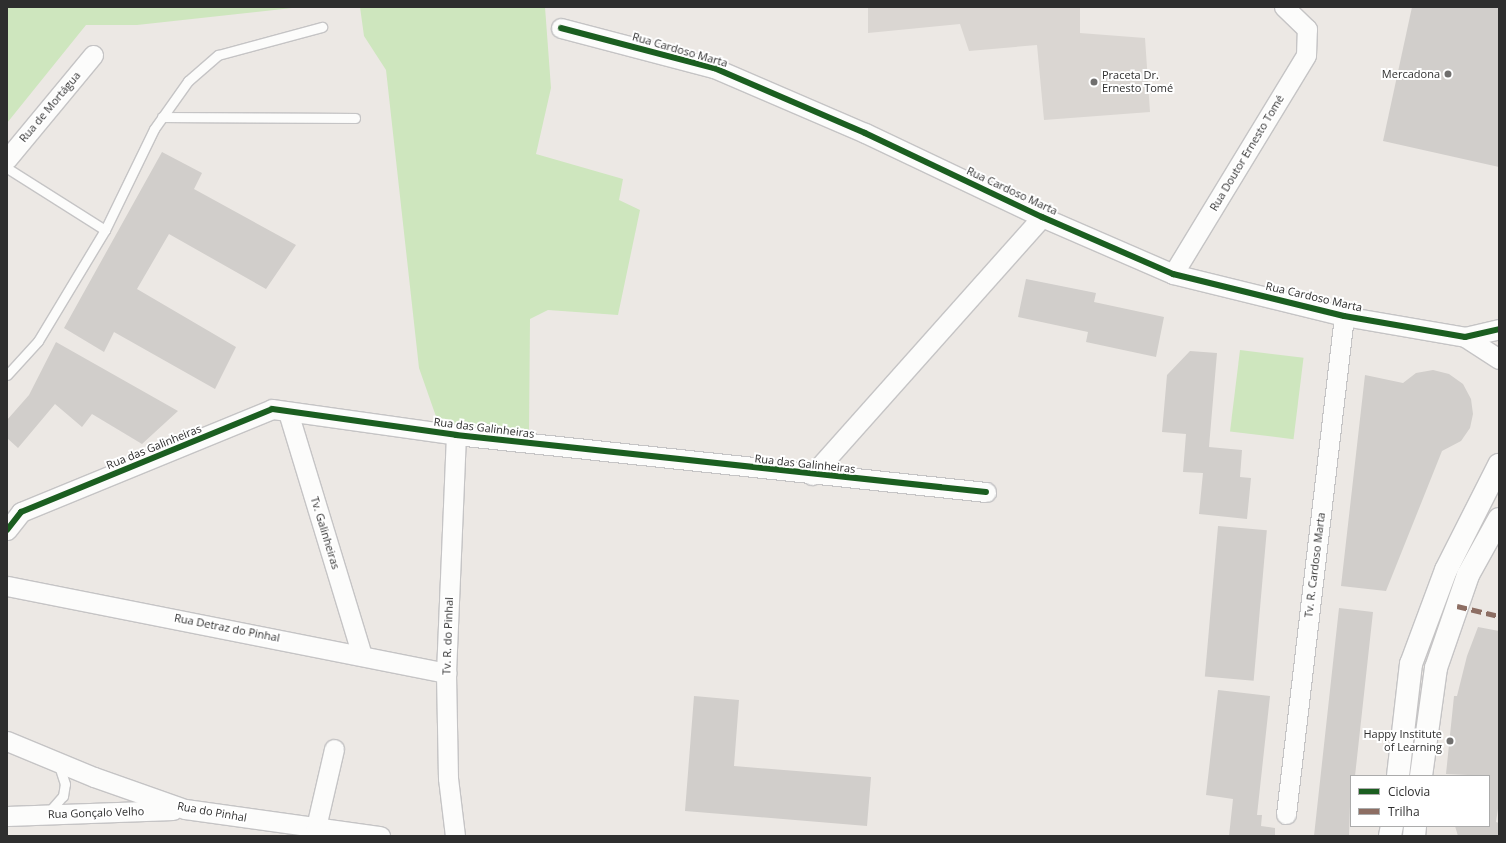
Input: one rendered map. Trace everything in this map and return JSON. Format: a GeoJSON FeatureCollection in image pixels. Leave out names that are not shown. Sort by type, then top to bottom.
{"type":"FeatureCollection","features":[{"type":"Feature","properties":{"kind":"main road"},"geometry":{"type":"LineString","coordinates":[[1398,775],[1411,664],[1446,570],[1499,465]]}},
{"type":"Feature","properties":{"kind":"main road"},"geometry":{"type":"LineString","coordinates":[[1421,775],[1436,668],[1468,576],[1499,519]]}},
{"type":"Feature","properties":{"kind":"street","name":"Rua Doutor Ernesto Tomé"},"geometry":{"type":"LineString","coordinates":[[1173,274],[1306,55],[1307,28],[1284,7]]}},
{"type":"Feature","properties":{"kind":"street","name":"Rua Cardoso Marta"},"geometry":{"type":"LineString","coordinates":[[561,28],[714,68],[865,133],[1042,217],[1173,274],[1344,316],[1465,337]]}},
{"type":"Feature","properties":{"kind":"street","name":"Rua de Mortágua"},"geometry":{"type":"LineString","coordinates":[[7,159],[93,55]]}},
{"type":"Feature","properties":{"kind":"street"},"geometry":{"type":"LineString","coordinates":[[812,476],[1042,217]]}},
{"type":"Feature","properties":{"kind":"street","name":"Tv. R. Cardoso Marta"},"geometry":{"type":"LineString","coordinates":[[1286,814],[1344,316]]}},
{"type":"Feature","properties":{"kind":"street"},"geometry":{"type":"LineString","coordinates":[[1465,337],[1499,329]]}},
{"type":"Feature","properties":{"kind":"street"},"geometry":{"type":"LineString","coordinates":[[1465,337],[1499,359]]}},
{"type":"Feature","properties":{"kind":"street","name":"Rua das Galinheiras"},"geometry":{"type":"LineString","coordinates":[[7,530],[21,512],[272,409],[456,435],[812,476],[986,492]]}},
{"type":"Feature","properties":{"kind":"street","name":"Tv. Galinheiras"},"geometry":{"type":"LineString","coordinates":[[288,412],[362,655]]}},
{"type":"Feature","properties":{"kind":"street","name":"Tv. R. do Pinhal"},"geometry":{"type":"LineString","coordinates":[[455,836],[448,778],[446,673],[456,435]]}},
{"type":"Feature","properties":{"kind":"street","name":"Rua Detraz do Pinhal"},"geometry":{"type":"LineString","coordinates":[[7,586],[362,655],[446,673]]}},
{"type":"Feature","properties":{"kind":"street","name":"Rua do Pinhal"},"geometry":{"type":"LineString","coordinates":[[7,741],[58,762],[185,809],[380,836]]}},
{"type":"Feature","properties":{"kind":"street"},"geometry":{"type":"LineString","coordinates":[[316,827],[334,749]]}},
{"type":"Feature","properties":{"kind":"street","name":"Rua Gonçalo Velho"},"geometry":{"type":"LineString","coordinates":[[7,816],[185,809]]}},
{"type":"Feature","properties":{"kind":"lane"},"geometry":{"type":"LineString","coordinates":[[7,375],[38,341],[105,230],[162,117],[188,81],[218,55],[322,27]]}},
{"type":"Feature","properties":{"kind":"lane"},"geometry":{"type":"LineString","coordinates":[[162,117],[355,118]]}},
{"type":"Feature","properties":{"kind":"lane"},"geometry":{"type":"LineString","coordinates":[[7,168],[105,230]]}},
{"type":"Feature","properties":{"kind":"lane"},"geometry":{"type":"LineString","coordinates":[[47,814],[63,796],[66,784],[58,762]]}},
{"type":"Feature","properties":{"kind":"green space"},"geometry":{"type":"Polygon","coordinates":[[[7,7],[301,7],[137,25],[86,25],[7,123],[7,7]]]}},
{"type":"Feature","properties":{"kind":"green space"},"geometry":{"type":"Polygon","coordinates":[[[360,7],[545,7],[551,88],[536,154],[623,179],[619,200],[640,210],[618,315],[548,310],[530,319],[529,430],[439,425],[419,368],[386,70],[364,36],[360,7]]]}},
{"type":"Feature","properties":{"kind":"green space"},"geometry":{"type":"Polygon","coordinates":[[[1240,350],[1304,358],[1294,439],[1230,431],[1240,350]]]}},
{"type":"Feature","properties":{"kind":"shaded area","name":"Praceta Dr. Ernesto Tomé"},"geometry":{"type":"Polygon","coordinates":[[[868,7],[1080,7],[1080,33],[1145,38],[1150,112],[1044,120],[1037,45],[969,51],[960,24],[868,33],[868,7]]]}},
{"type":"Feature","properties":{"kind":"building","name":"Mercadona"},"geometry":{"type":"Polygon","coordinates":[[[1412,7],[1499,7],[1499,167],[1383,141],[1412,7]]]}},
{"type":"Feature","properties":{"kind":"building"},"geometry":{"type":"Polygon","coordinates":[[[162,152],[202,173],[194,189],[296,245],[266,289],[169,234],[137,289],[236,347],[215,389],[114,332],[104,352],[64,328],[162,152]]]}},
{"type":"Feature","properties":{"kind":"building"},"geometry":{"type":"Polygon","coordinates":[[[1026,279],[1096,293],[1094,302],[1164,317],[1156,357],[1086,342],[1088,332],[1018,317],[1026,279]]]}},
{"type":"Feature","properties":{"kind":"building"},"geometry":{"type":"Polygon","coordinates":[[[56,342],[178,411],[142,444],[92,414],[82,427],[55,404],[18,448],[7,438],[7,420],[29,395],[56,342]]]}},
{"type":"Feature","properties":{"kind":"building"},"geometry":{"type":"Polygon","coordinates":[[[1190,351],[1217,353],[1209,447],[1242,450],[1240,477],[1251,478],[1247,519],[1199,514],[1203,473],[1183,472],[1186,434],[1162,432],[1167,375],[1190,351]]]}},
{"type":"Feature","properties":{"kind":"building"},"geometry":{"type":"Polygon","coordinates":[[[1433,370],[1449,374],[1463,384],[1471,399],[1473,414],[1470,428],[1461,441],[1442,451],[1386,591],[1341,586],[1365,375],[1403,383],[1416,373],[1433,370]]]}},
{"type":"Feature","properties":{"kind":"building"},"geometry":{"type":"Polygon","coordinates":[[[1218,526],[1267,530],[1254,681],[1205,676],[1218,526]]]}},
{"type":"Feature","properties":{"kind":"building"},"geometry":{"type":"Polygon","coordinates":[[[1339,608],[1373,612],[1355,775],[1350,775],[1349,836],[1314,836],[1339,608]]]}},
{"type":"Feature","properties":{"kind":"building"},"geometry":{"type":"Polygon","coordinates":[[[1478,627],[1499,631],[1499,802],[1496,822],[1499,823],[1499,836],[1458,836],[1455,827],[1490,827],[1490,775],[1446,774],[1454,696],[1457,696],[1467,656],[1478,627]]]}},
{"type":"Feature","properties":{"kind":"building"},"geometry":{"type":"Polygon","coordinates":[[[1218,690],[1270,696],[1257,815],[1262,815],[1261,826],[1275,828],[1275,836],[1229,836],[1233,799],[1206,795],[1218,690]]]}},
{"type":"Feature","properties":{"kind":"building"},"geometry":{"type":"Polygon","coordinates":[[[694,696],[739,700],[734,766],[871,777],[867,826],[685,811],[694,696]]]}},
{"type":"Feature","properties":{"kind":"marked path"},"geometry":{"type":"LineString","coordinates":[[1457,606],[1499,616]]}},
{"type":"Feature","properties":{"kind":"cycle path"},"geometry":{"type":"LineString","coordinates":[[561,28],[714,68],[865,133],[1042,217],[1173,274],[1344,316],[1465,337],[1499,329]]}},
{"type":"Feature","properties":{"kind":"cycle path"},"geometry":{"type":"LineString","coordinates":[[7,530],[21,512],[272,409],[456,435],[986,492]]}},
{"type":"Feature","properties":{"kind":"place","name":"Mercadona"},"geometry":{"type":"Point","coordinates":[1448,74]}},
{"type":"Feature","properties":{"kind":"place","name":"Praceta Dr. Ernesto Tomé"},"geometry":{"type":"Point","coordinates":[1094,82]}},
{"type":"Feature","properties":{"kind":"place","name":"Happy Institute of Learning"},"geometry":{"type":"Point","coordinates":[1450,741]}}]}
